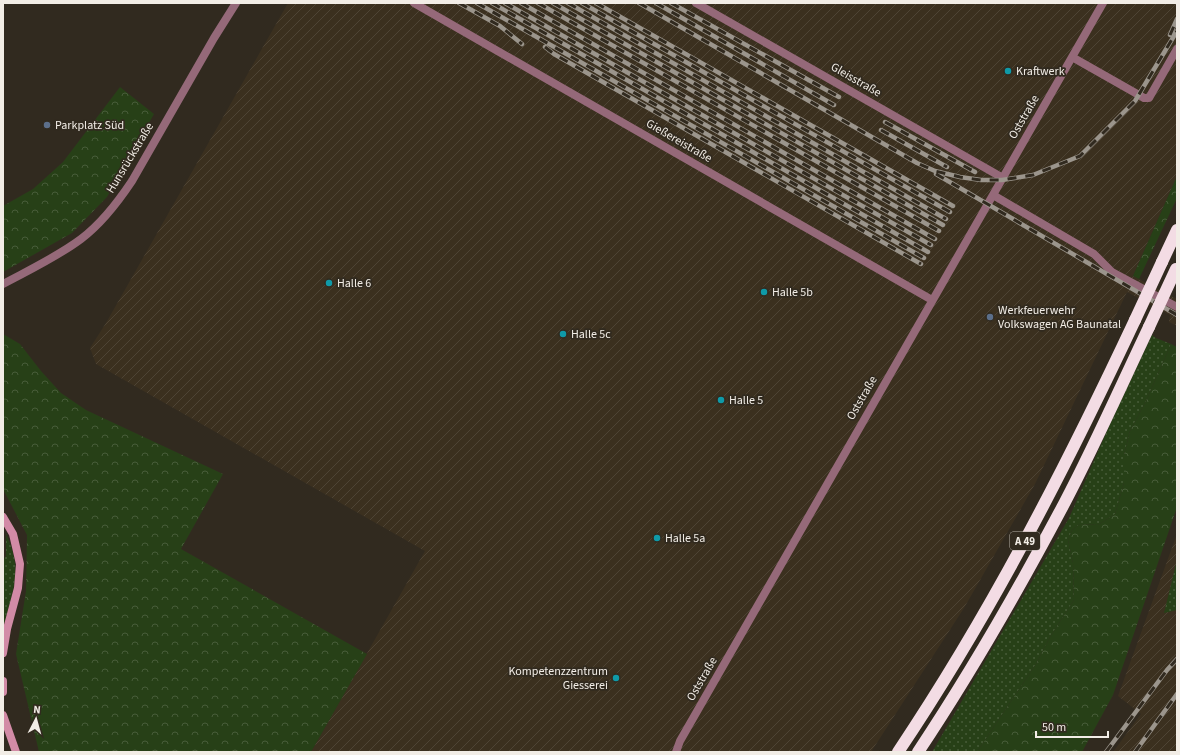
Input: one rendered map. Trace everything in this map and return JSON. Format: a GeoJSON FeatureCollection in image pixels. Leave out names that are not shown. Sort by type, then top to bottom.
{"type":"FeatureCollection","features":[{"type":"Feature","properties":{"kind":"highway","name":"A 49"},"geometry":{"type":"LineString","coordinates":[[898,752],[995,596],[1090,416],[1177,230]]}},
{"type":"Feature","properties":{"kind":"highway","name":"A 49"},"geometry":{"type":"LineString","coordinates":[[918,752],[976,661],[1010,603],[1058,514],[1107,416],[1177,268]]}},
{"type":"Feature","properties":{"kind":"main road"},"geometry":{"type":"LineString","coordinates":[[3,517],[13,534],[20,564],[18,588],[7,629],[3,653]]}},
{"type":"Feature","properties":{"kind":"main road"},"geometry":{"type":"LineString","coordinates":[[3,681],[3,692]]}},
{"type":"Feature","properties":{"kind":"main road"},"geometry":{"type":"LineString","coordinates":[[3,715],[16,752]]}},
{"type":"Feature","properties":{"kind":"street","name":"Hunsrückstraße"},"geometry":{"type":"LineString","coordinates":[[3,284],[57,255],[82,238],[117,204],[236,3]]}},
{"type":"Feature","properties":{"kind":"street","name":"Gießereistraße"},"geometry":{"type":"LineString","coordinates":[[414,3],[932,300]]}},
{"type":"Feature","properties":{"kind":"street","name":"Gleisstraße"},"geometry":{"type":"LineString","coordinates":[[696,3],[1003,178]]}},
{"type":"Feature","properties":{"kind":"street","name":"Oststraße"},"geometry":{"type":"LineString","coordinates":[[676,752],[680,741],[1103,3]]}},
{"type":"Feature","properties":{"kind":"street"},"geometry":{"type":"LineString","coordinates":[[1072,57],[1144,98],[1149,98],[1177,49]]}},
{"type":"Feature","properties":{"kind":"street"},"geometry":{"type":"LineString","coordinates":[[993,195],[1094,254],[1112,272],[1177,307]]}},
{"type":"Feature","properties":{"kind":"shaded area"},"geometry":{"type":"Polygon","coordinates":[[[288,3],[1177,3],[1177,176],[1133,276],[1177,299],[1177,326],[1169,322],[1170,315],[1127,292],[1035,484],[964,608],[871,752],[311,752],[425,551],[96,364],[90,348],[106,323],[288,3]]]}},
{"type":"Feature","properties":{"kind":"shaded area"},"geometry":{"type":"Polygon","coordinates":[[[1177,534],[1177,752],[1113,752],[1141,714],[1118,696],[1177,534]]]}},
{"type":"Feature","properties":{"kind":"green space"},"geometry":{"type":"Polygon","coordinates":[[[120,87],[154,114],[107,197],[72,233],[3,272],[3,206],[33,189],[63,162],[120,87]]]}},
{"type":"Feature","properties":{"kind":"green space"},"geometry":{"type":"Polygon","coordinates":[[[1177,176],[1177,198],[1139,279],[1133,276],[1177,176]]]}},
{"type":"Feature","properties":{"kind":"green space"},"geometry":{"type":"Polygon","coordinates":[[[3,334],[20,344],[41,371],[61,393],[86,410],[223,474],[181,549],[367,654],[311,752],[39,752],[16,654],[26,591],[27,535],[3,489],[3,334]]]}},
{"type":"Feature","properties":{"kind":"green space"},"geometry":{"type":"Polygon","coordinates":[[[1152,335],[1171,344],[1146,401],[1130,431],[1124,455],[1124,483],[1115,514],[1098,525],[1080,524],[1072,530],[1068,540],[1073,563],[1074,600],[1050,637],[1036,664],[977,752],[932,752],[1069,518],[1110,424],[1152,335]]]}},
{"type":"Feature","properties":{"kind":"green space"},"geometry":{"type":"Polygon","coordinates":[[[1171,344],[1177,347],[1177,507],[1113,695],[1082,752],[977,752],[1036,664],[1050,637],[1074,600],[1073,563],[1068,540],[1072,530],[1080,524],[1098,525],[1115,514],[1124,483],[1124,455],[1130,431],[1146,401],[1171,344]]]}},
{"type":"Feature","properties":{"kind":"green space"},"geometry":{"type":"Polygon","coordinates":[[[6,534],[14,556],[15,580],[3,629],[3,560],[6,556],[6,534]]]}},
{"type":"Feature","properties":{"kind":"green space"},"geometry":{"type":"Polygon","coordinates":[[[1177,560],[1177,610],[1164,613],[1177,560]]]}},
{"type":"Feature","properties":{"kind":"railway"},"geometry":{"type":"LineString","coordinates":[[459,3],[500,26],[522,44]]}},
{"type":"Feature","properties":{"kind":"railway"},"geometry":{"type":"LineString","coordinates":[[477,3],[924,258]]}},
{"type":"Feature","properties":{"kind":"railway"},"geometry":{"type":"LineString","coordinates":[[492,3],[928,252]]}},
{"type":"Feature","properties":{"kind":"railway"},"geometry":{"type":"LineString","coordinates":[[505,3],[931,245]]}},
{"type":"Feature","properties":{"kind":"railway"},"geometry":{"type":"LineString","coordinates":[[521,3],[935,239]]}},
{"type":"Feature","properties":{"kind":"railway"},"geometry":{"type":"LineString","coordinates":[[538,3],[939,231]]}},
{"type":"Feature","properties":{"kind":"railway"},"geometry":{"type":"LineString","coordinates":[[553,3],[943,225]]}},
{"type":"Feature","properties":{"kind":"railway"},"geometry":{"type":"LineString","coordinates":[[568,3],[946,219]]}},
{"type":"Feature","properties":{"kind":"railway"},"geometry":{"type":"LineString","coordinates":[[582,3],[950,212]]}},
{"type":"Feature","properties":{"kind":"railway"},"geometry":{"type":"LineString","coordinates":[[596,3],[953,206]]}},
{"type":"Feature","properties":{"kind":"railway"},"geometry":{"type":"LineString","coordinates":[[639,3],[917,163],[935,171],[981,180],[1002,180],[1033,175],[1080,156],[1135,101],[1177,31]]}},
{"type":"Feature","properties":{"kind":"railway"},"geometry":{"type":"LineString","coordinates":[[656,3],[834,105]]}},
{"type":"Feature","properties":{"kind":"railway"},"geometry":{"type":"LineString","coordinates":[[671,3],[839,97]]}},
{"type":"Feature","properties":{"kind":"railway"},"geometry":{"type":"LineString","coordinates":[[1170,35],[1177,19]]}},
{"type":"Feature","properties":{"kind":"railway"},"geometry":{"type":"LineString","coordinates":[[545,47],[554,54],[921,264]]}},
{"type":"Feature","properties":{"kind":"railway"},"geometry":{"type":"LineString","coordinates":[[885,122],[975,172]]}},
{"type":"Feature","properties":{"kind":"railway"},"geometry":{"type":"LineString","coordinates":[[881,130],[947,167]]}},
{"type":"Feature","properties":{"kind":"railway"},"geometry":{"type":"LineString","coordinates":[[936,174],[1177,315]]}},
{"type":"Feature","properties":{"kind":"railway"},"geometry":{"type":"LineString","coordinates":[[1106,752],[1167,670],[1177,659]]}},
{"type":"Feature","properties":{"kind":"railway"},"geometry":{"type":"LineString","coordinates":[[1135,752],[1177,694]]}},
{"type":"Feature","properties":{"kind":"place","name":"Kraftwerk"},"geometry":{"type":"Point","coordinates":[1008,71]}},
{"type":"Feature","properties":{"kind":"place","name":"Parkplatz Süd"},"geometry":{"type":"Point","coordinates":[47,125]}},
{"type":"Feature","properties":{"kind":"place","name":"Halle 6"},"geometry":{"type":"Point","coordinates":[329,283]}},
{"type":"Feature","properties":{"kind":"place","name":"Halle 5b"},"geometry":{"type":"Point","coordinates":[764,292]}},
{"type":"Feature","properties":{"kind":"place","name":"Werkfeuerwehr Volkswagen AG Baunatal"},"geometry":{"type":"Point","coordinates":[990,317]}},
{"type":"Feature","properties":{"kind":"place","name":"Halle 5c"},"geometry":{"type":"Point","coordinates":[563,334]}},
{"type":"Feature","properties":{"kind":"place","name":"Halle 5"},"geometry":{"type":"Point","coordinates":[721,400]}},
{"type":"Feature","properties":{"kind":"place","name":"Halle 5a"},"geometry":{"type":"Point","coordinates":[657,538]}},
{"type":"Feature","properties":{"kind":"place","name":"Kompetenzzentrum Giesserei"},"geometry":{"type":"Point","coordinates":[616,678]}}]}
